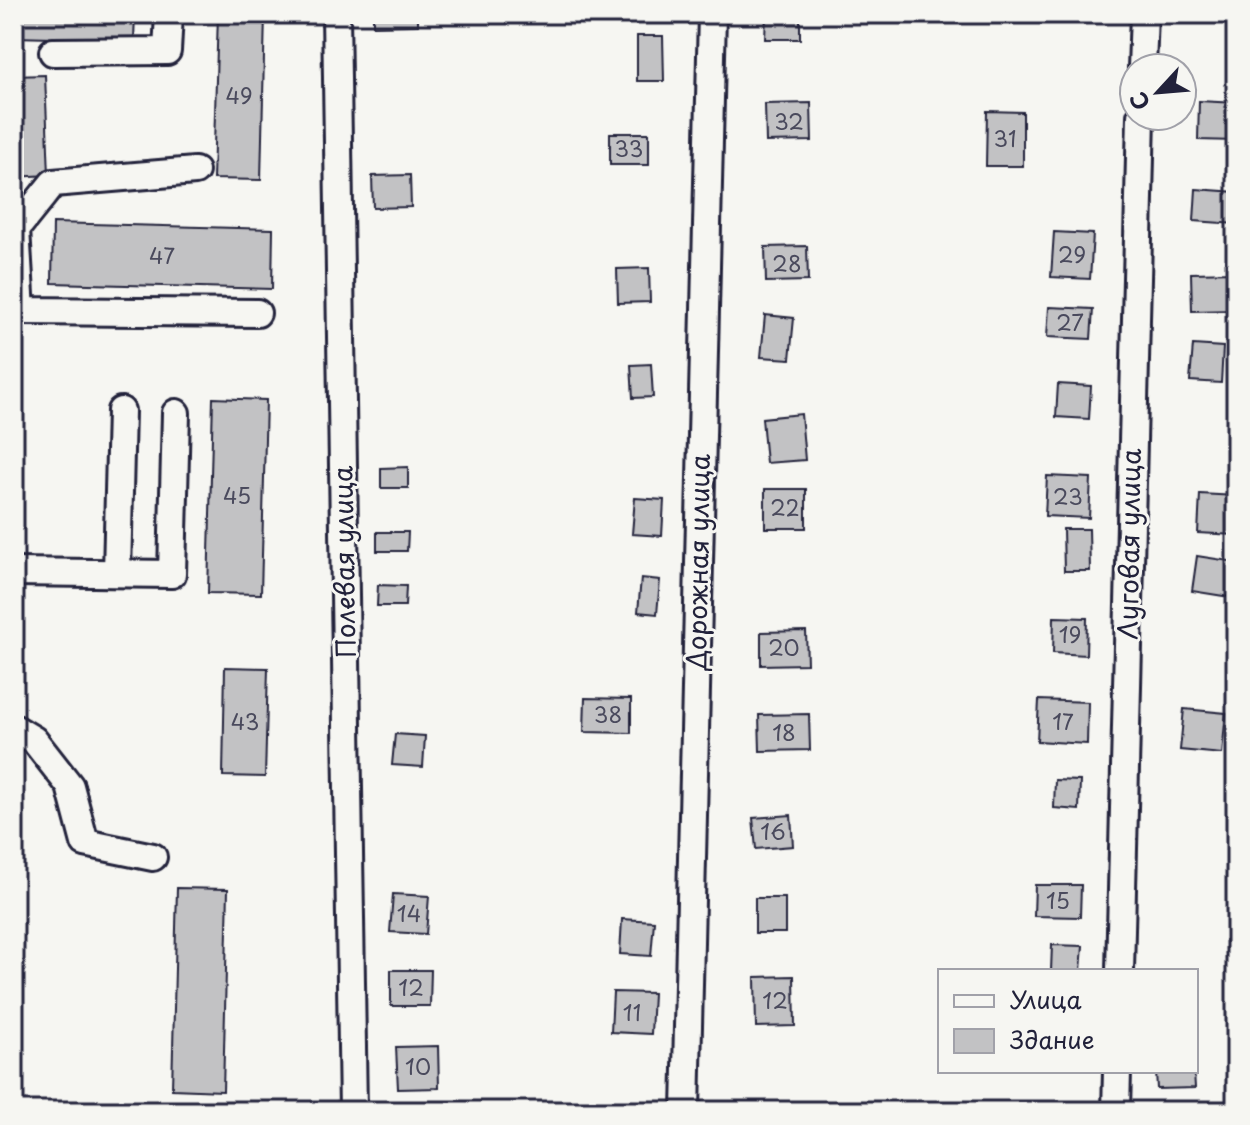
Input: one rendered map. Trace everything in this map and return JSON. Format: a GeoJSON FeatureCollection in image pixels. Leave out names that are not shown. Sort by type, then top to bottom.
{"type":"FeatureCollection","features":[{"type":"Feature","properties":{"kind":"street"},"geometry":{"type":"LineString","coordinates":[[53,52],[176,49],[169,14]]}},
{"type":"Feature","properties":{"kind":"street","name":"Полевая улица"},"geometry":{"type":"LineString","coordinates":[[336,14],[353,1111]]}},
{"type":"Feature","properties":{"kind":"street","name":"Дорожная улица"},"geometry":{"type":"LineString","coordinates":[[686,1111],[712,14]]}},
{"type":"Feature","properties":{"kind":"street"},"geometry":{"type":"LineString","coordinates":[[1143,52],[1144,14]]}},
{"type":"Feature","properties":{"kind":"street","name":"Луговая улица"},"geometry":{"type":"LineString","coordinates":[[1120,969],[1141,132]]}},
{"type":"Feature","properties":{"kind":"street"},"geometry":{"type":"LineString","coordinates":[[195,171],[53,183],[15,229],[21,311],[257,313]]}},
{"type":"Feature","properties":{"kind":"street"},"geometry":{"type":"LineString","coordinates":[[117,573],[121,411]]}},
{"type":"Feature","properties":{"kind":"street"},"geometry":{"type":"LineString","coordinates":[[14,572],[172,574],[176,413]]}},
{"type":"Feature","properties":{"kind":"street"},"geometry":{"type":"LineString","coordinates":[[14,728],[34,740],[70,786],[85,843],[153,857]]}},
{"type":"Feature","properties":{"kind":"street"},"geometry":{"type":"LineString","coordinates":[[1116,1111],[1117,1073]]}},
{"type":"Feature","properties":{"kind":"building"},"geometry":{"type":"Polygon","coordinates":[[[14,14],[135,14],[134,40],[14,37],[14,14]]]}},
{"type":"Feature","properties":{"kind":"building"},"geometry":{"type":"Polygon","coordinates":[[[218,14],[265,14],[261,180],[213,179],[218,14]]]}},
{"type":"Feature","properties":{"kind":"building"},"geometry":{"type":"Polygon","coordinates":[[[373,14],[418,14],[418,25],[373,26],[373,14]]]}},
{"type":"Feature","properties":{"kind":"building"},"geometry":{"type":"Polygon","coordinates":[[[766,14],[800,14],[800,39],[765,39],[766,14]]]}},
{"type":"Feature","properties":{"kind":"building"},"geometry":{"type":"Polygon","coordinates":[[[1200,14],[1236,14],[1236,21],[1200,21],[1200,14]]]}},
{"type":"Feature","properties":{"kind":"building"},"geometry":{"type":"Polygon","coordinates":[[[637,36],[663,36],[664,81],[637,81],[637,36]]]}},
{"type":"Feature","properties":{"kind":"building"},"geometry":{"type":"Polygon","coordinates":[[[45,75],[49,175],[14,177],[14,76],[45,75]]]}},
{"type":"Feature","properties":{"kind":"building"},"geometry":{"type":"Polygon","coordinates":[[[1199,101],[1236,103],[1236,141],[1198,140],[1199,101]]]}},
{"type":"Feature","properties":{"kind":"building"},"geometry":{"type":"Polygon","coordinates":[[[811,103],[812,141],[766,142],[765,104],[811,103]]]}},
{"type":"Feature","properties":{"kind":"building"},"geometry":{"type":"Polygon","coordinates":[[[987,111],[1023,112],[1023,166],[986,166],[987,111]]]}},
{"type":"Feature","properties":{"kind":"building"},"geometry":{"type":"Polygon","coordinates":[[[610,133],[649,133],[649,165],[610,165],[610,133]]]}},
{"type":"Feature","properties":{"kind":"building"},"geometry":{"type":"Polygon","coordinates":[[[410,175],[411,207],[373,208],[372,176],[410,175]]]}},
{"type":"Feature","properties":{"kind":"building"},"geometry":{"type":"Polygon","coordinates":[[[1196,189],[1236,192],[1236,224],[1194,221],[1196,189]]]}},
{"type":"Feature","properties":{"kind":"building"},"geometry":{"type":"Polygon","coordinates":[[[53,223],[273,229],[272,289],[52,283],[53,223]]]}},
{"type":"Feature","properties":{"kind":"building"},"geometry":{"type":"Polygon","coordinates":[[[1054,232],[1093,234],[1090,279],[1051,277],[1054,232]]]}},
{"type":"Feature","properties":{"kind":"building"},"geometry":{"type":"Polygon","coordinates":[[[807,246],[808,281],[766,282],[765,247],[807,246]]]}},
{"type":"Feature","properties":{"kind":"building"},"geometry":{"type":"Polygon","coordinates":[[[649,268],[650,302],[618,303],[617,269],[649,268]]]}},
{"type":"Feature","properties":{"kind":"building"},"geometry":{"type":"Polygon","coordinates":[[[1236,272],[1236,310],[1192,311],[1191,273],[1236,272]]]}},
{"type":"Feature","properties":{"kind":"building"},"geometry":{"type":"Polygon","coordinates":[[[1049,307],[1093,309],[1091,339],[1047,337],[1049,307]]]}},
{"type":"Feature","properties":{"kind":"building"},"geometry":{"type":"Polygon","coordinates":[[[765,315],[794,318],[790,359],[761,357],[765,315]]]}},
{"type":"Feature","properties":{"kind":"building"},"geometry":{"type":"Polygon","coordinates":[[[1193,345],[1223,347],[1221,383],[1190,381],[1193,345]]]}},
{"type":"Feature","properties":{"kind":"building"},"geometry":{"type":"Polygon","coordinates":[[[651,364],[653,397],[633,398],[631,365],[651,364]]]}},
{"type":"Feature","properties":{"kind":"building"},"geometry":{"type":"Polygon","coordinates":[[[1058,384],[1091,386],[1089,419],[1056,417],[1058,384]]]}},
{"type":"Feature","properties":{"kind":"building"},"geometry":{"type":"Polygon","coordinates":[[[213,398],[266,400],[261,594],[208,593],[213,398]]]}},
{"type":"Feature","properties":{"kind":"building"},"geometry":{"type":"Polygon","coordinates":[[[801,414],[805,460],[766,463],[762,418],[801,414]]]}},
{"type":"Feature","properties":{"kind":"building"},"geometry":{"type":"Polygon","coordinates":[[[408,467],[408,488],[381,488],[381,468],[408,467]]]}},
{"type":"Feature","properties":{"kind":"building"},"geometry":{"type":"Polygon","coordinates":[[[1047,476],[1091,478],[1089,518],[1045,516],[1047,476]]]}},
{"type":"Feature","properties":{"kind":"building"},"geometry":{"type":"Polygon","coordinates":[[[765,489],[806,489],[806,528],[765,528],[765,489]]]}},
{"type":"Feature","properties":{"kind":"building"},"geometry":{"type":"Polygon","coordinates":[[[1200,494],[1236,496],[1236,535],[1198,533],[1200,494]]]}},
{"type":"Feature","properties":{"kind":"building"},"geometry":{"type":"Polygon","coordinates":[[[635,498],[664,500],[662,536],[632,534],[635,498]]]}},
{"type":"Feature","properties":{"kind":"building"},"geometry":{"type":"Polygon","coordinates":[[[1063,529],[1089,529],[1090,571],[1064,571],[1063,529]]]}},
{"type":"Feature","properties":{"kind":"building"},"geometry":{"type":"Polygon","coordinates":[[[377,532],[408,532],[407,551],[377,551],[377,532]]]}},
{"type":"Feature","properties":{"kind":"building"},"geometry":{"type":"Polygon","coordinates":[[[1197,556],[1236,562],[1236,598],[1192,591],[1197,556]]]}},
{"type":"Feature","properties":{"kind":"building"},"geometry":{"type":"Polygon","coordinates":[[[641,578],[660,580],[657,614],[638,612],[641,578]]]}},
{"type":"Feature","properties":{"kind":"building"},"geometry":{"type":"Polygon","coordinates":[[[378,585],[406,586],[405,606],[377,606],[378,585]]]}},
{"type":"Feature","properties":{"kind":"building"},"geometry":{"type":"Polygon","coordinates":[[[1054,617],[1087,618],[1086,655],[1053,653],[1054,617]]]}},
{"type":"Feature","properties":{"kind":"building"},"geometry":{"type":"Polygon","coordinates":[[[806,631],[807,664],[761,665],[761,632],[806,631]]]}},
{"type":"Feature","properties":{"kind":"building"},"geometry":{"type":"Polygon","coordinates":[[[225,667],[268,668],[265,777],[223,776],[225,667]]]}},
{"type":"Feature","properties":{"kind":"building"},"geometry":{"type":"Polygon","coordinates":[[[585,698],[631,699],[631,733],[584,732],[585,698]]]}},
{"type":"Feature","properties":{"kind":"building"},"geometry":{"type":"Polygon","coordinates":[[[1039,700],[1088,702],[1087,744],[1037,741],[1039,700]]]}},
{"type":"Feature","properties":{"kind":"building"},"geometry":{"type":"Polygon","coordinates":[[[1184,709],[1226,713],[1222,754],[1180,750],[1184,709]]]}},
{"type":"Feature","properties":{"kind":"building"},"geometry":{"type":"Polygon","coordinates":[[[809,714],[810,750],[760,751],[759,715],[809,714]]]}},
{"type":"Feature","properties":{"kind":"building"},"geometry":{"type":"Polygon","coordinates":[[[395,734],[425,736],[423,767],[392,765],[395,734]]]}},
{"type":"Feature","properties":{"kind":"building"},"geometry":{"type":"Polygon","coordinates":[[[1055,780],[1080,781],[1079,810],[1054,808],[1055,780]]]}},
{"type":"Feature","properties":{"kind":"building"},"geometry":{"type":"Polygon","coordinates":[[[791,815],[793,846],[756,849],[753,818],[791,815]]]}},
{"type":"Feature","properties":{"kind":"building"},"geometry":{"type":"Polygon","coordinates":[[[1035,885],[1081,885],[1080,917],[1034,916],[1035,885]]]}},
{"type":"Feature","properties":{"kind":"building"},"geometry":{"type":"Polygon","coordinates":[[[177,888],[228,889],[223,1091],[172,1089],[177,888]]]}},
{"type":"Feature","properties":{"kind":"building"},"geometry":{"type":"Polygon","coordinates":[[[393,894],[429,896],[426,934],[390,932],[393,894]]]}},
{"type":"Feature","properties":{"kind":"building"},"geometry":{"type":"Polygon","coordinates":[[[755,898],[785,898],[785,933],[755,933],[755,898]]]}},
{"type":"Feature","properties":{"kind":"building"},"geometry":{"type":"Polygon","coordinates":[[[622,919],[654,921],[651,956],[620,954],[622,919]]]}},
{"type":"Feature","properties":{"kind":"building"},"geometry":{"type":"Polygon","coordinates":[[[1052,945],[1083,946],[1081,969],[1051,969],[1052,945]]]}},
{"type":"Feature","properties":{"kind":"building"},"geometry":{"type":"Polygon","coordinates":[[[391,970],[431,970],[430,1006],[391,1006],[391,970]]]}},
{"type":"Feature","properties":{"kind":"building"},"geometry":{"type":"Polygon","coordinates":[[[794,976],[795,1026],[756,1027],[755,977],[794,976]]]}},
{"type":"Feature","properties":{"kind":"building"},"geometry":{"type":"Polygon","coordinates":[[[613,992],[653,993],[651,1034],[611,1032],[613,992]]]}},
{"type":"Feature","properties":{"kind":"building"},"geometry":{"type":"Polygon","coordinates":[[[438,1046],[439,1088],[398,1089],[396,1047],[438,1046]]]}},
{"type":"Feature","properties":{"kind":"building"},"geometry":{"type":"Polygon","coordinates":[[[1156,1073],[1194,1073],[1195,1088],[1157,1089],[1156,1073]]]}},
{"type":"Feature","properties":{"kind":"building"},"geometry":{"type":"Polygon","coordinates":[[[1044,1106],[1078,1106],[1078,1111],[1044,1111],[1044,1106]]]}}]}
